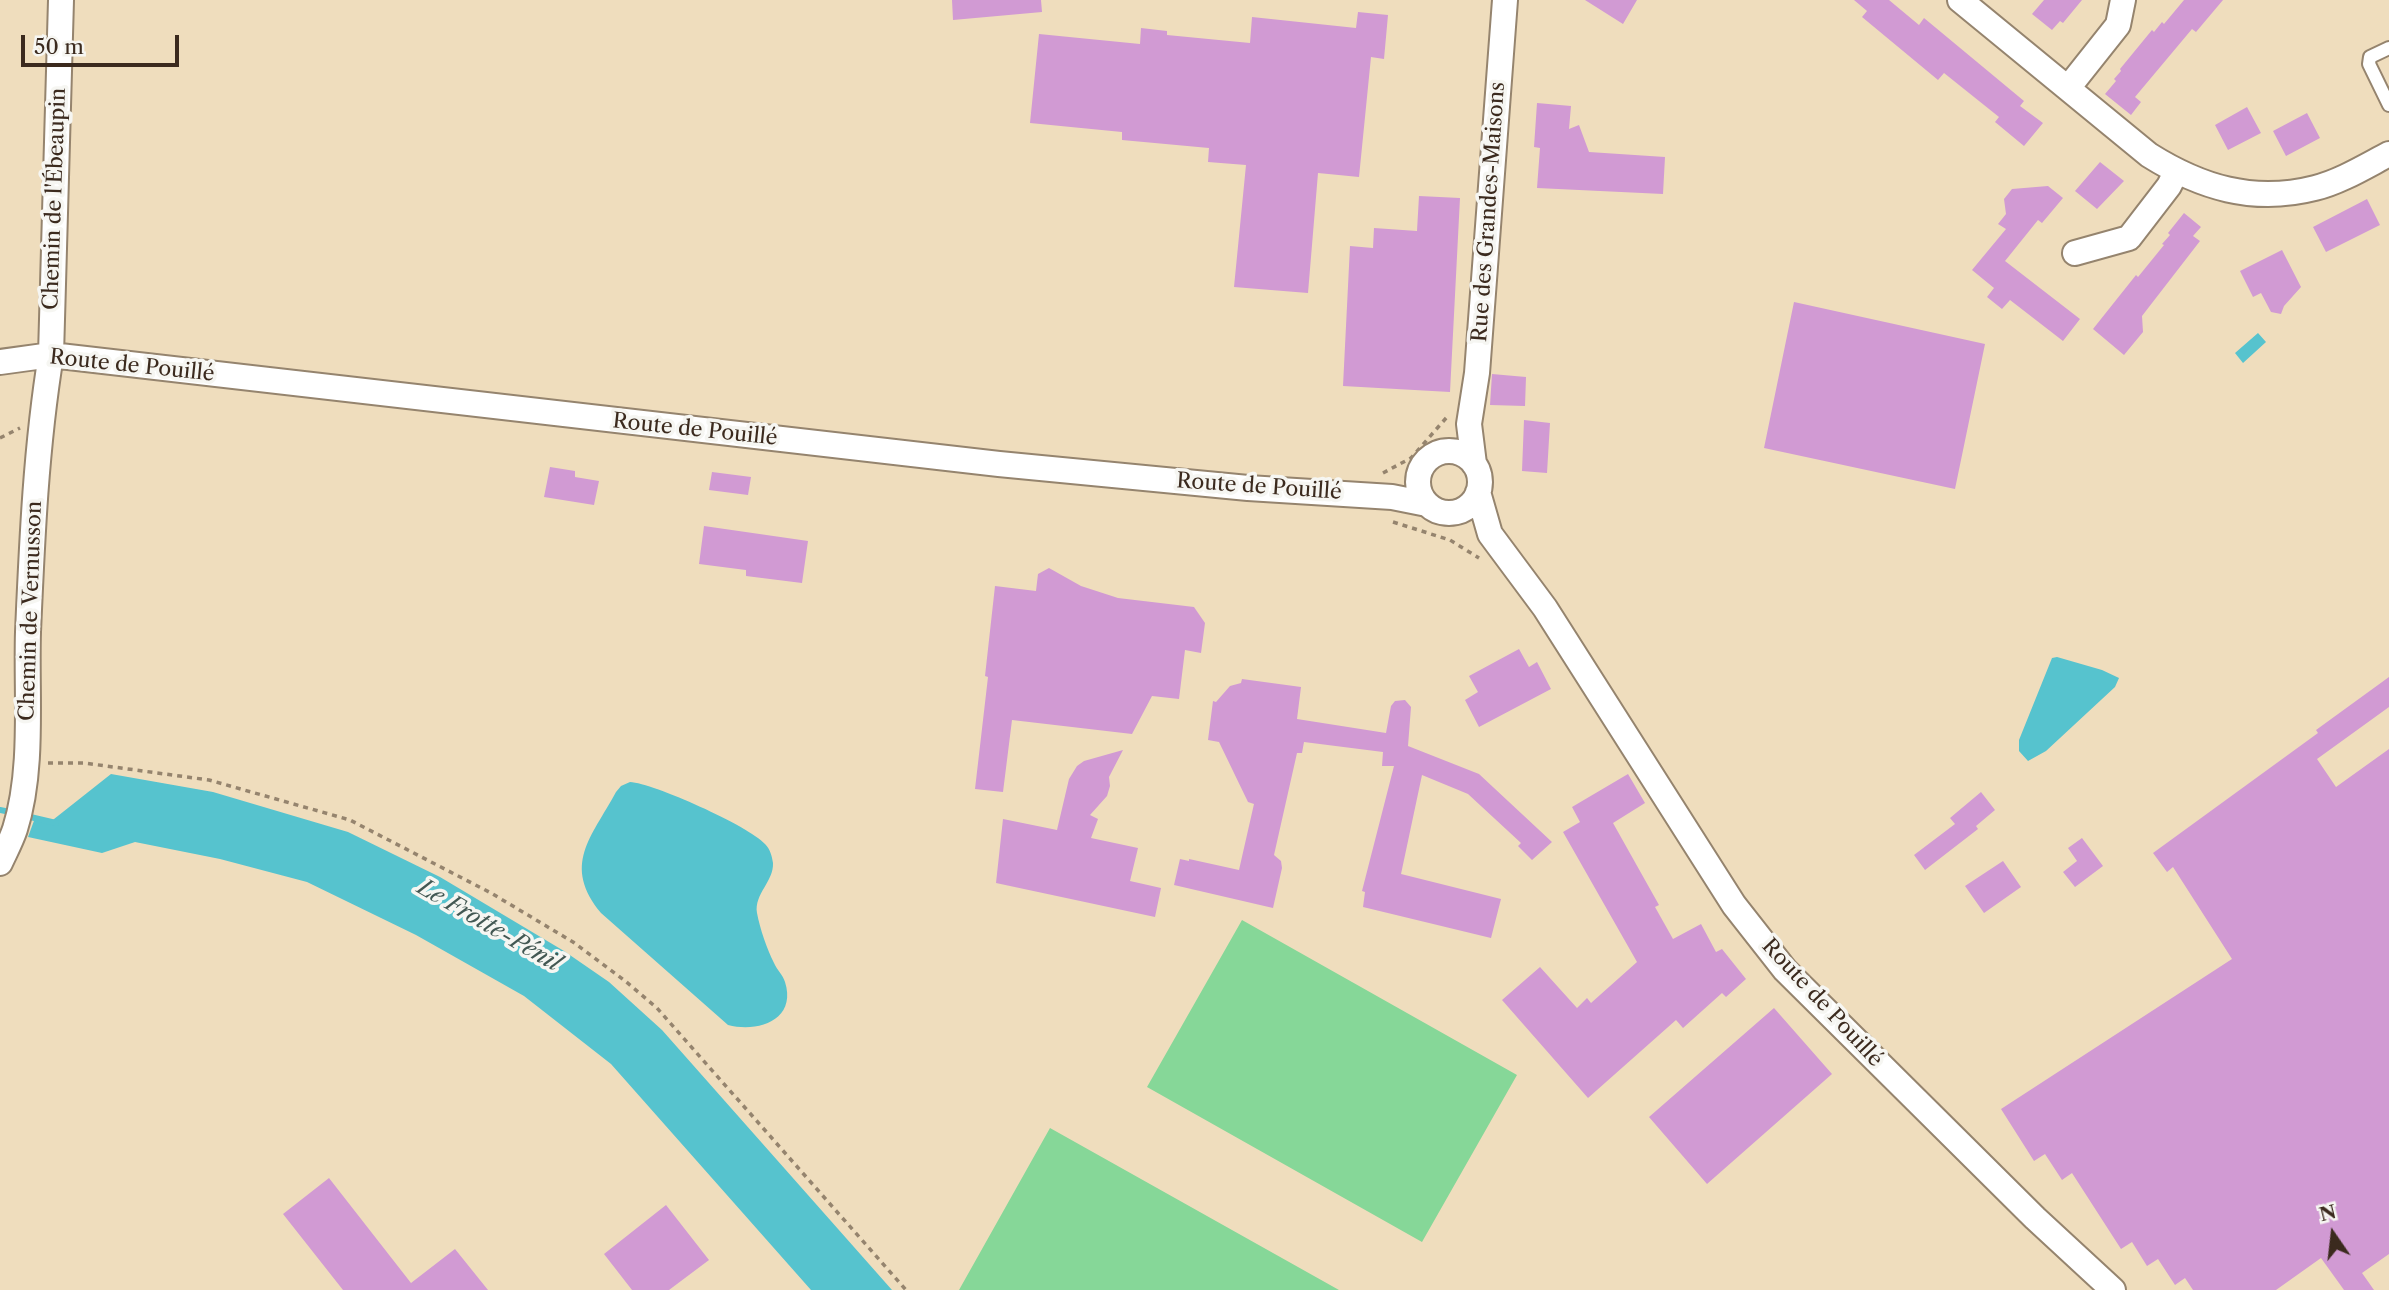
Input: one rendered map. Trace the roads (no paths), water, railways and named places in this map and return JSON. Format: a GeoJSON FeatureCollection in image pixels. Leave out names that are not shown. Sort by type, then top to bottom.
{"type":"FeatureCollection","features":[{"type":"Feature","properties":{"kind":"street","name":"Chemin de l'Ébeaupin"},"geometry":{"type":"LineString","coordinates":[[51,355],[61,0]]}},
{"type":"Feature","properties":{"kind":"street","name":"Rue des Grandes-Maisons"},"geometry":{"type":"LineString","coordinates":[[1459,419],[1477,373],[1505,0]]}},
{"type":"Feature","properties":{"kind":"street"},"geometry":{"type":"LineString","coordinates":[[1960,0],[2149,155],[2176,172],[2203,184],[2243,194],[2278,194],[2315,188],[2389,154]]}},
{"type":"Feature","properties":{"kind":"street"},"geometry":{"type":"LineString","coordinates":[[2068,88],[2118,25],[2123,0]]}},
{"type":"Feature","properties":{"kind":"street"},"geometry":{"type":"LineString","coordinates":[[2075,253],[2129,238],[2169,186],[2176,172]]}},
{"type":"Feature","properties":{"kind":"street","name":"Route de Pouillé"},"geometry":{"type":"LineString","coordinates":[[0,362],[51,355],[999,464],[1248,488],[1390,509],[1427,504]]}},
{"type":"Feature","properties":{"kind":"street","name":"Chemin de Vernusson"},"geometry":{"type":"LineString","coordinates":[[0,863],[15,831],[24,775],[34,504],[44,389],[51,355]]}},
{"type":"Feature","properties":{"kind":"street"},"geometry":{"type":"LineString","coordinates":[[1447,452],[1459,419]]}},
{"type":"Feature","properties":{"kind":"street"},"geometry":{"type":"LineString","coordinates":[[1418,477],[1418,488],[1427,504],[1434,510],[1451,513],[1468,507],[1478,492],[1478,473],[1459,419]]}},
{"type":"Feature","properties":{"kind":"street"},"geometry":{"type":"LineString","coordinates":[[1390,509],[1418,477],[1428,460],[1447,452],[1457,453],[1474,464]]}},
{"type":"Feature","properties":{"kind":"street","name":"Route de Pouillé"},"geometry":{"type":"LineString","coordinates":[[1478,492],[1490,534],[1553,620],[1734,905],[1785,970],[2025,1209],[2113,1290]]}},
{"type":"Feature","properties":{"kind":"street","name":"Route de Pouillé"},"geometry":{"type":"LineString","coordinates":[[1451,513],[1490,534]]}},
{"type":"Feature","properties":{"kind":"lane"},"geometry":{"type":"LineString","coordinates":[[2389,48],[2370,57],[2369,64],[2389,106]]}},
{"type":"Feature","properties":{"kind":"water"},"geometry":{"type":"Polygon","coordinates":[[[2258,333],[2266,342],[2243,363],[2235,353],[2258,333]]]}},
{"type":"Feature","properties":{"kind":"water"},"geometry":{"type":"Polygon","coordinates":[[[2057,657],[2102,670],[2119,678],[2115,687],[2046,751],[2028,761],[2019,751],[2019,740],[2052,658],[2057,657]]]}},
{"type":"Feature","properties":{"kind":"water"},"geometry":{"type":"Polygon","coordinates":[[[111,774],[213,792],[348,832],[440,877],[564,951],[609,982],[662,1030],[892,1290],[811,1290],[611,1064],[524,996],[416,935],[307,882],[220,859],[135,842],[102,853],[28,837],[35,818],[49,823],[111,774]]]}},
{"type":"Feature","properties":{"kind":"water"},"geometry":{"type":"Polygon","coordinates":[[[630,782],[679,797],[721,817],[756,836],[768,848],[773,860],[772,870],[758,900],[757,913],[769,952],[784,979],[787,995],[785,1006],[772,1021],[751,1027],[728,1025],[601,913],[589,896],[583,880],[584,852],[616,792],[630,782]]]}},
{"type":"Feature","properties":{"kind":"waterway","name":"Le Frotte-Pénil"},"geometry":{"type":"LineString","coordinates":[[0,810],[15,813]]}},
{"type":"Feature","properties":{"kind":"waterway","name":"Le Frotte-Pénil"},"geometry":{"type":"LineString","coordinates":[[26,816],[56,823]]}}]}
